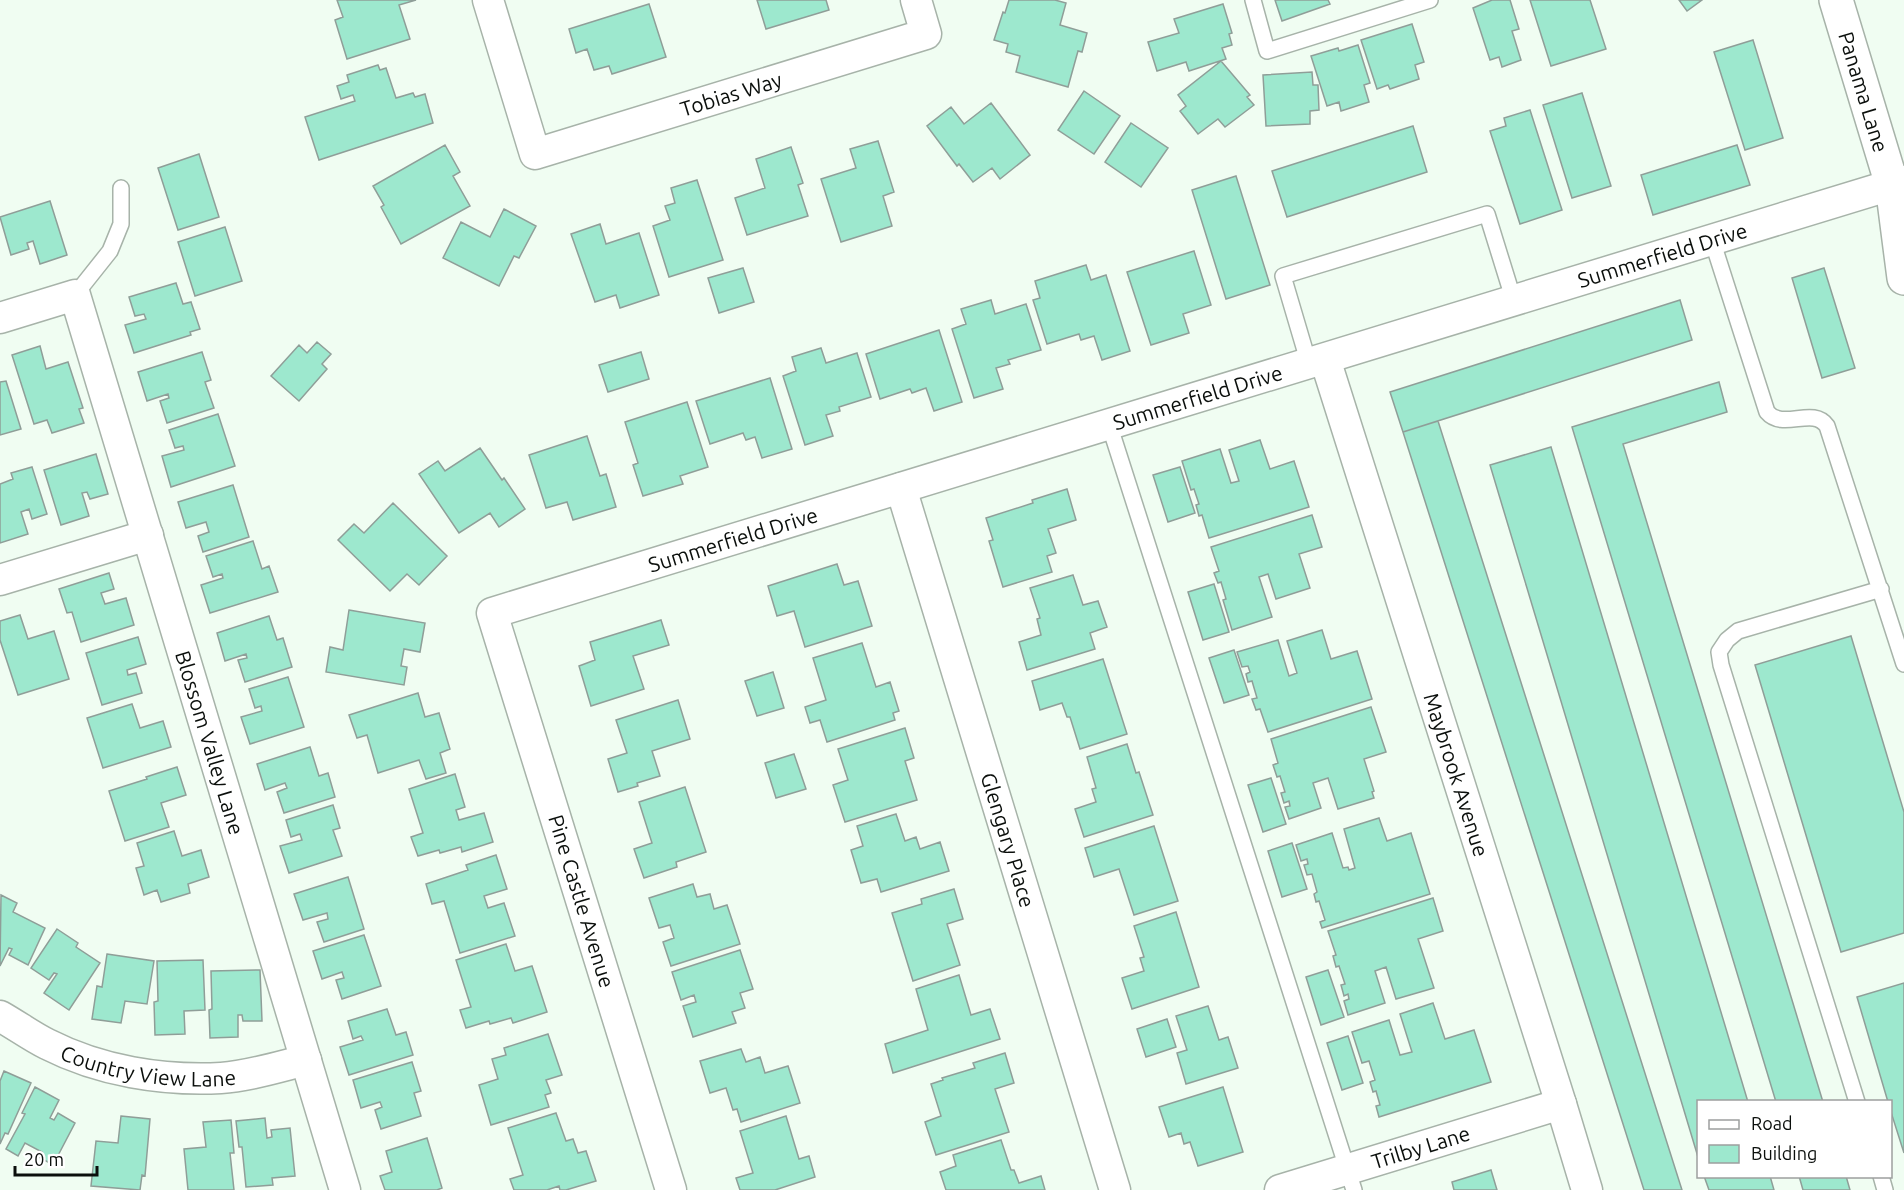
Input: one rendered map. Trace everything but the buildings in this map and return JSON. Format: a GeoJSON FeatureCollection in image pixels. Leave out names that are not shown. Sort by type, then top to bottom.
{"type":"FeatureCollection","features":[{"type":"Feature","properties":{"kind":"main road","name":"Panama Lane"},"geometry":{"type":"LineString","coordinates":[[1836,0],[1900,192],[1904,278]]}},
{"type":"Feature","properties":{"kind":"street","name":"Tobias Way"},"geometry":{"type":"LineString","coordinates":[[488,0],[535,154],[926,34],[916,0]]}},
{"type":"Feature","properties":{"kind":"street","name":"Summerfield Drive"},"geometry":{"type":"LineString","coordinates":[[492,613],[1712,240],[1900,192]]}},
{"type":"Feature","properties":{"kind":"street"},"geometry":{"type":"LineString","coordinates":[[0,318],[75,295]]}},
{"type":"Feature","properties":{"kind":"street","name":"Blossom Valley Lane"},"geometry":{"type":"LineString","coordinates":[[75,295],[345,1190]]}},
{"type":"Feature","properties":{"kind":"street","name":"Maybrook Avenue"},"geometry":{"type":"LineString","coordinates":[[1317,362],[1561,1104],[1587,1190]]}},
{"type":"Feature","properties":{"kind":"street","name":"Glengary Place"},"geometry":{"type":"LineString","coordinates":[[901,488],[1115,1190]]}},
{"type":"Feature","properties":{"kind":"street"},"geometry":{"type":"LineString","coordinates":[[0,580],[147,535]]}},
{"type":"Feature","properties":{"kind":"street","name":"Pine Castle Avenue"},"geometry":{"type":"LineString","coordinates":[[492,613],[671,1190]]}},
{"type":"Feature","properties":{"kind":"street","name":"Country View Lane"},"geometry":{"type":"LineString","coordinates":[[0,1016],[47,1044],[90,1062],[135,1073],[176,1078],[222,1078],[268,1070],[306,1060]]}},
{"type":"Feature","properties":{"kind":"street","name":"Trilby Lane"},"geometry":{"type":"LineString","coordinates":[[1280,1190],[1350,1180],[1561,1104]]}},
{"type":"Feature","properties":{"kind":"lane"},"geometry":{"type":"LineString","coordinates":[[1252,0],[1267,51],[1430,0]]}},
{"type":"Feature","properties":{"kind":"lane"},"geometry":{"type":"LineString","coordinates":[[75,295],[111,251],[121,224],[121,188]]}},
{"type":"Feature","properties":{"kind":"lane"},"geometry":{"type":"LineString","coordinates":[[1317,362],[1282,276],[1487,214],[1514,301]]}},
{"type":"Feature","properties":{"kind":"lane"},"geometry":{"type":"LineString","coordinates":[[1712,240],[1767,412],[1773,418],[1785,421],[1815,418],[1822,420],[1827,426],[1904,664]]}},
{"type":"Feature","properties":{"kind":"lane"},"geometry":{"type":"LineString","coordinates":[[1109,424],[1350,1180]]}},
{"type":"Feature","properties":{"kind":"lane"},"geometry":{"type":"LineString","coordinates":[[1857,1100],[1728,688],[1719,652],[1727,640],[1738,632],[1881,589]]}}]}
